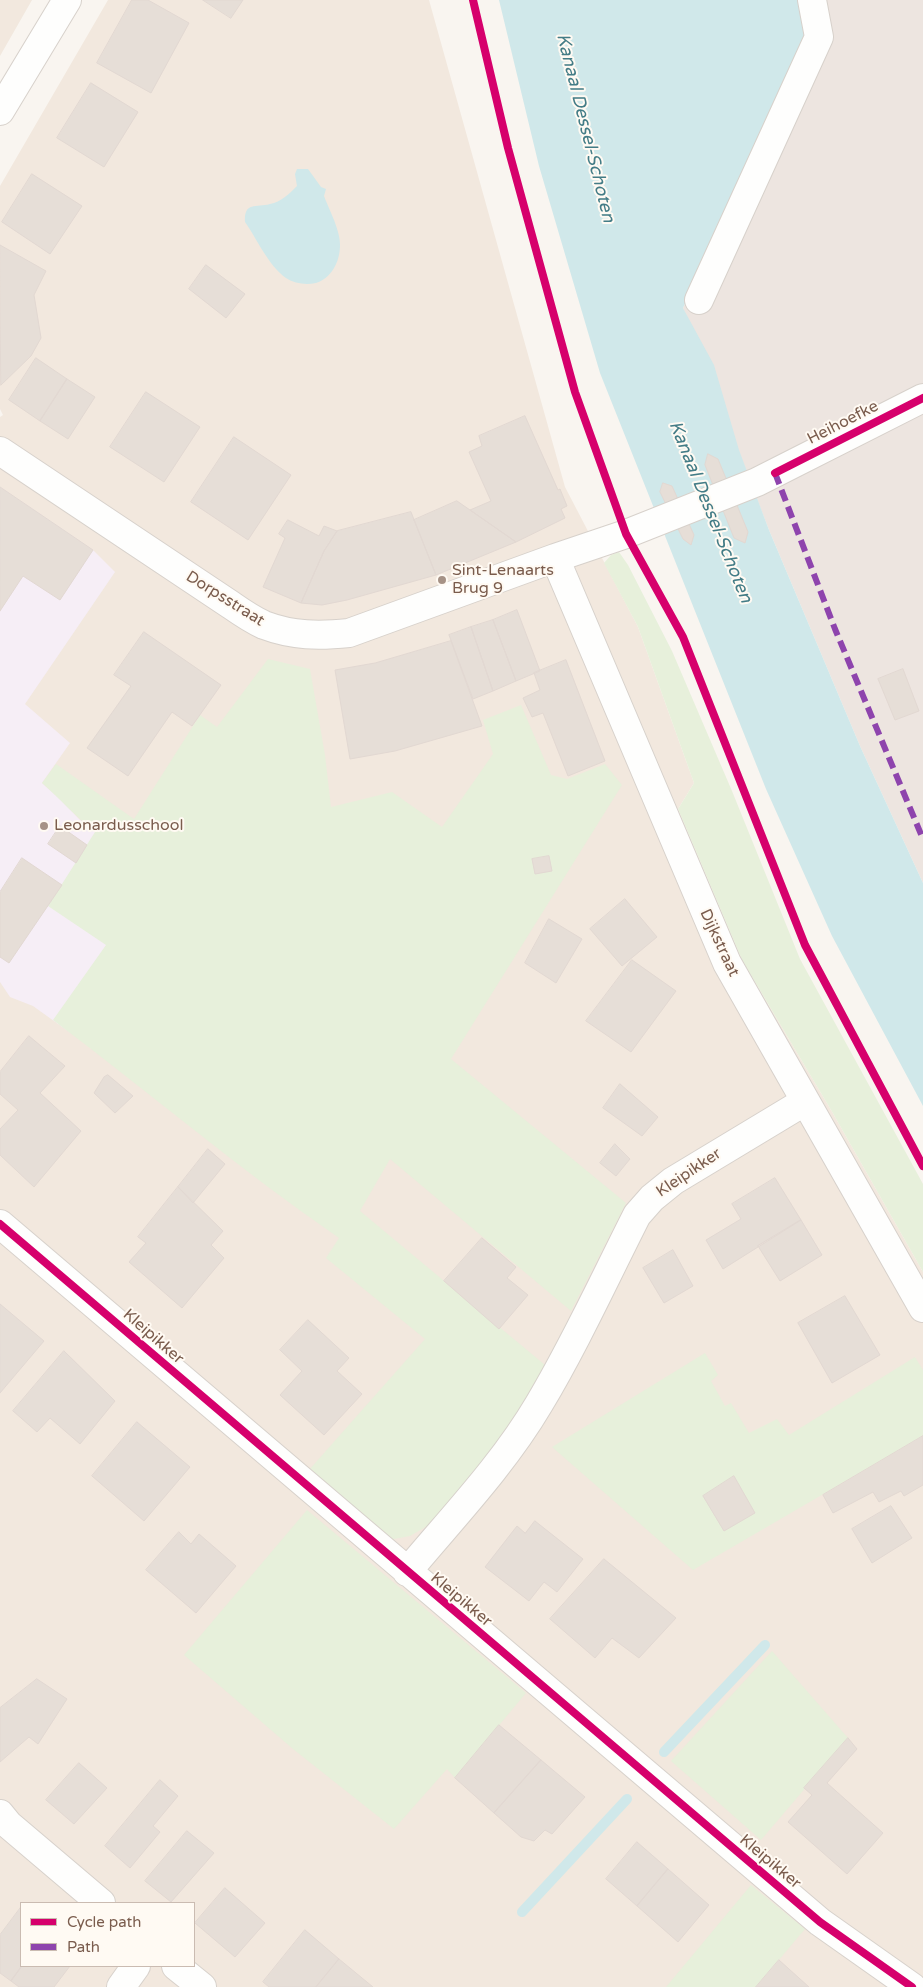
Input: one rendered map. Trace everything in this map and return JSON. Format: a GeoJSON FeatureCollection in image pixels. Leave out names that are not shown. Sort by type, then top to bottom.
{"type":"FeatureCollection","features":[{"type":"Feature","properties":{"kind":"street"},"geometry":{"type":"LineString","coordinates":[[0,111],[67,0]]}},
{"type":"Feature","properties":{"kind":"street"},"geometry":{"type":"LineString","coordinates":[[700,300],[819,37],[812,0]]}},
{"type":"Feature","properties":{"kind":"street","name":"Heihoefke"},"geometry":{"type":"LineString","coordinates":[[647,525],[757,482],[923,398]]}},
{"type":"Feature","properties":{"kind":"street","name":"Dorpsstraat"},"geometry":{"type":"LineString","coordinates":[[0,451],[231,605],[263,624],[296,634],[323,635],[349,632],[647,525]]}},
{"type":"Feature","properties":{"kind":"street","name":"Dijkstraat"},"geometry":{"type":"LineString","coordinates":[[555,558],[727,963],[804,1102],[923,1308]]}},
{"type":"Feature","properties":{"kind":"street","name":"Kleipikker"},"geometry":{"type":"LineString","coordinates":[[407,1572],[498,1462],[538,1405],[571,1346],[637,1215],[647,1203],[673,1181],[804,1102]]}},
{"type":"Feature","properties":{"kind":"street","name":"Kleipikker"},"geometry":{"type":"LineString","coordinates":[[0,1224],[820,1922],[912,1987]]}},
{"type":"Feature","properties":{"kind":"street"},"geometry":{"type":"LineString","coordinates":[[0,1814],[9,1825],[100,1902]]}},
{"type":"Feature","properties":{"kind":"street"},"geometry":{"type":"LineString","coordinates":[[121,1987],[135,1967]]}},
{"type":"Feature","properties":{"kind":"street"},"geometry":{"type":"LineString","coordinates":[[177,1967],[202,1987]]}},
{"type":"Feature","properties":{"kind":"shaded area"},"geometry":{"type":"Polygon","coordinates":[[[0,0],[32,0],[0,56],[0,0]]]}},
{"type":"Feature","properties":{"kind":"shaded area"},"geometry":{"type":"Polygon","coordinates":[[[108,0],[429,0],[565,487],[638,627],[694,783],[678,809],[742,960],[831,1110],[923,1272],[923,1987],[0,1987],[0,417],[3,415],[0,409],[0,186],[108,0]]]}},
{"type":"Feature","properties":{"kind":"shaded area"},"geometry":{"type":"Polygon","coordinates":[[[803,0],[923,0],[923,883],[860,746],[769,530],[683,308],[810,37],[803,0]]]}},
{"type":"Feature","properties":{"kind":"shaded area"},"geometry":{"type":"Polygon","coordinates":[[[0,487],[93,550],[115,572],[25,704],[70,743],[42,783],[79,819],[150,874],[72,1034],[33,1006],[10,997],[0,982],[0,487]]]}},
{"type":"Feature","properties":{"kind":"green space"},"geometry":{"type":"Polygon","coordinates":[[[619,552],[628,565],[672,651],[732,791],[800,959],[923,1184],[923,1272],[831,1110],[742,960],[678,809],[694,783],[638,627],[604,563],[611,555],[619,552]]]}},
{"type":"Feature","properties":{"kind":"green space"},"geometry":{"type":"Polygon","coordinates":[[[268,659],[310,669],[325,755],[331,807],[392,792],[442,827],[493,754],[483,720],[521,705],[551,775],[567,779],[605,764],[622,785],[451,1059],[626,1203],[571,1311],[390,1159],[360,1211],[545,1365],[530,1396],[502,1441],[429,1525],[410,1536],[394,1539],[384,1536],[309,1470],[425,1339],[326,1258],[339,1238],[230,1158],[53,1020],[106,945],[48,906],[95,832],[42,783],[56,764],[134,819],[200,715],[217,727],[268,659]]]}},
{"type":"Feature","properties":{"kind":"green space"},"geometry":{"type":"Polygon","coordinates":[[[705,1353],[718,1375],[711,1381],[725,1406],[731,1403],[749,1433],[777,1419],[789,1435],[915,1357],[923,1370],[923,1436],[693,1570],[552,1447],[705,1353]]]}},
{"type":"Feature","properties":{"kind":"green space"},"geometry":{"type":"Polygon","coordinates":[[[307,1510],[526,1693],[455,1778],[447,1769],[394,1829],[293,1749],[184,1655],[307,1510]]]}},
{"type":"Feature","properties":{"kind":"green space"},"geometry":{"type":"Polygon","coordinates":[[[772,1651],[848,1738],[761,1840],[671,1761],[772,1651]]]}},
{"type":"Feature","properties":{"kind":"green space"},"geometry":{"type":"Polygon","coordinates":[[[751,1885],[805,1929],[756,1987],[666,1987],[751,1885]]]}},
{"type":"Feature","properties":{"kind":"water","name":"Kanaal Dessel-Schoten"},"geometry":{"type":"Polygon","coordinates":[[[499,0],[803,0],[810,37],[683,308],[714,365],[739,450],[769,530],[860,746],[923,883],[923,1106],[832,936],[766,789],[600,373],[539,166],[499,0]]]}},
{"type":"Feature","properties":{"kind":"water"},"geometry":{"type":"Polygon","coordinates":[[[297,169],[308,169],[321,187],[326,189],[324,196],[336,226],[340,243],[340,250],[333,270],[323,280],[312,284],[293,282],[280,273],[268,259],[245,222],[245,215],[249,208],[274,203],[288,195],[297,186],[295,174],[297,169]]]}},
{"type":"Feature","properties":{"kind":"building"},"geometry":{"type":"Polygon","coordinates":[[[132,0],[148,0],[189,23],[151,93],[97,63],[132,0]]]}},
{"type":"Feature","properties":{"kind":"building"},"geometry":{"type":"Polygon","coordinates":[[[203,0],[243,0],[231,18],[203,0]]]}},
{"type":"Feature","properties":{"kind":"building"},"geometry":{"type":"Polygon","coordinates":[[[91,83],[138,112],[104,167],[57,138],[91,83]]]}},
{"type":"Feature","properties":{"kind":"building"},"geometry":{"type":"Polygon","coordinates":[[[32,174],[82,206],[50,254],[2,222],[32,174]]]}},
{"type":"Feature","properties":{"kind":"building"},"geometry":{"type":"Polygon","coordinates":[[[0,245],[46,271],[34,295],[41,338],[31,356],[1,385],[0,245]]]}},
{"type":"Feature","properties":{"kind":"building"},"geometry":{"type":"Polygon","coordinates":[[[206,265],[245,294],[226,318],[189,289],[206,265]]]}},
{"type":"Feature","properties":{"kind":"building"},"geometry":{"type":"Polygon","coordinates":[[[36,358],[67,379],[40,421],[9,400],[36,358]]]}},
{"type":"Feature","properties":{"kind":"building"},"geometry":{"type":"Polygon","coordinates":[[[67,379],[95,397],[68,439],[40,421],[67,379]]]}},
{"type":"Feature","properties":{"kind":"building"},"geometry":{"type":"Polygon","coordinates":[[[146,392],[200,427],[164,482],[110,447],[146,392]]]}},
{"type":"Feature","properties":{"kind":"building"},"geometry":{"type":"Polygon","coordinates":[[[525,416],[567,506],[561,509],[565,518],[516,542],[470,510],[491,501],[469,452],[482,446],[479,436],[525,416]]]}},
{"type":"Feature","properties":{"kind":"building"},"geometry":{"type":"Polygon","coordinates":[[[234,437],[291,475],[248,540],[191,502],[234,437]]]}},
{"type":"Feature","properties":{"kind":"building"},"geometry":{"type":"Polygon","coordinates":[[[708,454],[718,459],[748,532],[745,543],[734,538],[705,465],[708,454]]]}},
{"type":"Feature","properties":{"kind":"building"},"geometry":{"type":"Polygon","coordinates":[[[663,483],[672,486],[694,535],[691,545],[683,539],[660,492],[663,483]]]}},
{"type":"Feature","properties":{"kind":"building"},"geometry":{"type":"Polygon","coordinates":[[[0,487],[93,550],[60,600],[23,576],[0,611],[0,487]]]}},
{"type":"Feature","properties":{"kind":"building"},"geometry":{"type":"Polygon","coordinates":[[[457,501],[516,542],[436,575],[414,520],[457,501]]]}},
{"type":"Feature","properties":{"kind":"building"},"geometry":{"type":"Polygon","coordinates":[[[411,512],[436,575],[347,600],[322,605],[301,603],[324,551],[337,531],[411,512]]]}},
{"type":"Feature","properties":{"kind":"building"},"geometry":{"type":"Polygon","coordinates":[[[288,520],[319,536],[324,526],[337,531],[324,551],[301,603],[263,587],[285,538],[279,534],[288,520]]]}},
{"type":"Feature","properties":{"kind":"building"},"geometry":{"type":"Polygon","coordinates":[[[517,610],[540,671],[516,681],[493,620],[517,610]]]}},
{"type":"Feature","properties":{"kind":"building"},"geometry":{"type":"Polygon","coordinates":[[[493,620],[516,681],[493,691],[471,627],[493,620]]]}},
{"type":"Feature","properties":{"kind":"building"},"geometry":{"type":"Polygon","coordinates":[[[471,627],[493,691],[473,699],[449,635],[471,627]]]}},
{"type":"Feature","properties":{"kind":"building"},"geometry":{"type":"Polygon","coordinates":[[[144,632],[221,685],[192,726],[172,712],[128,776],[87,748],[131,686],[114,675],[144,632]]]}},
{"type":"Feature","properties":{"kind":"building"},"geometry":{"type":"Polygon","coordinates":[[[451,641],[482,726],[395,751],[350,759],[335,670],[375,663],[451,641]]]}},
{"type":"Feature","properties":{"kind":"building"},"geometry":{"type":"Polygon","coordinates":[[[566,660],[605,761],[568,776],[543,713],[532,717],[523,698],[540,690],[534,673],[566,660]]]}},
{"type":"Feature","properties":{"kind":"building"},"geometry":{"type":"Polygon","coordinates":[[[903,669],[919,711],[895,720],[878,679],[903,669]]]}},
{"type":"Feature","properties":{"kind":"building"},"geometry":{"type":"Polygon","coordinates":[[[60,826],[87,845],[76,863],[48,844],[60,826]]]}},
{"type":"Feature","properties":{"kind":"building"},"geometry":{"type":"Polygon","coordinates":[[[549,856],[552,871],[535,874],[532,859],[549,856]]]}},
{"type":"Feature","properties":{"kind":"building"},"geometry":{"type":"Polygon","coordinates":[[[22,858],[62,885],[9,963],[0,957],[0,892],[22,858]]]}},
{"type":"Feature","properties":{"kind":"building"},"geometry":{"type":"Polygon","coordinates":[[[625,899],[657,937],[622,966],[590,929],[625,899]]]}},
{"type":"Feature","properties":{"kind":"building"},"geometry":{"type":"Polygon","coordinates":[[[549,919],[582,939],[556,983],[525,963],[549,919]]]}},
{"type":"Feature","properties":{"kind":"building"},"geometry":{"type":"Polygon","coordinates":[[[632,960],[676,991],[631,1052],[586,1021],[632,960]]]}},
{"type":"Feature","properties":{"kind":"building"},"geometry":{"type":"Polygon","coordinates":[[[29,1036],[65,1066],[40,1093],[81,1131],[34,1187],[0,1155],[0,1129],[18,1110],[0,1094],[0,1072],[29,1036]]]}},
{"type":"Feature","properties":{"kind":"building"},"geometry":{"type":"Polygon","coordinates":[[[108,1075],[133,1096],[115,1113],[94,1093],[104,1077],[108,1075]]]}},
{"type":"Feature","properties":{"kind":"building"},"geometry":{"type":"Polygon","coordinates":[[[620,1084],[658,1117],[642,1136],[603,1108],[620,1084]]]}},
{"type":"Feature","properties":{"kind":"building"},"geometry":{"type":"Polygon","coordinates":[[[615,1144],[630,1159],[616,1176],[600,1163],[615,1144]]]}},
{"type":"Feature","properties":{"kind":"building"},"geometry":{"type":"Polygon","coordinates":[[[208,1149],[225,1164],[193,1203],[178,1187],[208,1149]]]}},
{"type":"Feature","properties":{"kind":"building"},"geometry":{"type":"Polygon","coordinates":[[[775,1178],[801,1220],[723,1269],[706,1240],[741,1219],[732,1204],[775,1178]]]}},
{"type":"Feature","properties":{"kind":"building"},"geometry":{"type":"Polygon","coordinates":[[[178,1187],[223,1231],[211,1245],[224,1258],[182,1308],[129,1262],[146,1243],[138,1237],[178,1187]]]}},
{"type":"Feature","properties":{"kind":"building"},"geometry":{"type":"Polygon","coordinates":[[[801,1220],[822,1255],[780,1281],[758,1246],[801,1220]]]}},
{"type":"Feature","properties":{"kind":"building"},"geometry":{"type":"Polygon","coordinates":[[[482,1238],[516,1267],[507,1278],[528,1295],[499,1329],[444,1281],[482,1238]]]}},
{"type":"Feature","properties":{"kind":"building"},"geometry":{"type":"Polygon","coordinates":[[[673,1250],[693,1286],[664,1303],[643,1268],[673,1250]]]}},
{"type":"Feature","properties":{"kind":"building"},"geometry":{"type":"Polygon","coordinates":[[[845,1296],[880,1355],[832,1383],[798,1323],[845,1296]]]}},
{"type":"Feature","properties":{"kind":"building"},"geometry":{"type":"Polygon","coordinates":[[[0,1304],[44,1341],[0,1393],[0,1304]]]}},
{"type":"Feature","properties":{"kind":"building"},"geometry":{"type":"Polygon","coordinates":[[[308,1320],[349,1358],[337,1371],[362,1394],[324,1435],[280,1395],[302,1371],[280,1350],[308,1320]]]}},
{"type":"Feature","properties":{"kind":"building"},"geometry":{"type":"Polygon","coordinates":[[[64,1351],[115,1401],[80,1444],[50,1418],[37,1432],[13,1411],[64,1351]]]}},
{"type":"Feature","properties":{"kind":"building"},"geometry":{"type":"Polygon","coordinates":[[[137,1422],[190,1467],[144,1521],[92,1476],[137,1422]]]}},
{"type":"Feature","properties":{"kind":"building"},"geometry":{"type":"Polygon","coordinates":[[[923,1436],[923,1485],[904,1496],[901,1491],[879,1502],[873,1492],[833,1513],[823,1495],[923,1436]]]}},
{"type":"Feature","properties":{"kind":"building"},"geometry":{"type":"Polygon","coordinates":[[[734,1476],[755,1513],[724,1531],[703,1496],[734,1476]]]}},
{"type":"Feature","properties":{"kind":"building"},"geometry":{"type":"Polygon","coordinates":[[[891,1506],[912,1538],[872,1563],[852,1529],[891,1506]]]}},
{"type":"Feature","properties":{"kind":"building"},"geometry":{"type":"Polygon","coordinates":[[[535,1521],[583,1559],[557,1592],[544,1582],[529,1601],[485,1567],[517,1526],[525,1533],[535,1521]]]}},
{"type":"Feature","properties":{"kind":"building"},"geometry":{"type":"Polygon","coordinates":[[[179,1532],[191,1544],[199,1534],[236,1566],[196,1613],[146,1570],[179,1532]]]}},
{"type":"Feature","properties":{"kind":"building"},"geometry":{"type":"Polygon","coordinates":[[[604,1559],[676,1618],[639,1658],[612,1638],[595,1658],[550,1619],[604,1559]]]}},
{"type":"Feature","properties":{"kind":"building"},"geometry":{"type":"Polygon","coordinates":[[[37,1679],[67,1699],[38,1744],[29,1737],[0,1762],[0,1708],[37,1679]]]}},
{"type":"Feature","properties":{"kind":"building"},"geometry":{"type":"Polygon","coordinates":[[[499,1725],[541,1760],[494,1813],[455,1778],[499,1725]]]}},
{"type":"Feature","properties":{"kind":"building"},"geometry":{"type":"Polygon","coordinates":[[[848,1738],[857,1749],[827,1783],[883,1833],[847,1874],[788,1822],[812,1795],[804,1788],[848,1738]]]}},
{"type":"Feature","properties":{"kind":"building"},"geometry":{"type":"Polygon","coordinates":[[[541,1760],[585,1797],[552,1834],[545,1830],[534,1841],[521,1837],[494,1813],[541,1760]]]}},
{"type":"Feature","properties":{"kind":"building"},"geometry":{"type":"Polygon","coordinates":[[[79,1763],[107,1788],[74,1824],[46,1800],[79,1763]]]}},
{"type":"Feature","properties":{"kind":"building"},"geometry":{"type":"Polygon","coordinates":[[[160,1780],[178,1796],[153,1826],[160,1832],[130,1868],[105,1846],[160,1780]]]}},
{"type":"Feature","properties":{"kind":"building"},"geometry":{"type":"Polygon","coordinates":[[[187,1831],[214,1853],[171,1902],[145,1881],[187,1831]]]}},
{"type":"Feature","properties":{"kind":"building"},"geometry":{"type":"Polygon","coordinates":[[[637,1842],[668,1869],[637,1906],[606,1879],[637,1842]]]}},
{"type":"Feature","properties":{"kind":"building"},"geometry":{"type":"Polygon","coordinates":[[[668,1869],[709,1905],[678,1942],[637,1906],[668,1869]]]}},
{"type":"Feature","properties":{"kind":"building"},"geometry":{"type":"Polygon","coordinates":[[[225,1888],[265,1923],[235,1957],[195,1923],[225,1888]]]}},
{"type":"Feature","properties":{"kind":"building"},"geometry":{"type":"Polygon","coordinates":[[[20,1908],[21,1967],[11,1981],[0,1973],[0,1935],[20,1908]]]}},
{"type":"Feature","properties":{"kind":"building"},"geometry":{"type":"Polygon","coordinates":[[[305,1930],[339,1959],[316,1987],[269,1987],[263,1982],[305,1930]]]}},
{"type":"Feature","properties":{"kind":"building"},"geometry":{"type":"Polygon","coordinates":[[[339,1959],[373,1987],[316,1987],[339,1959]]]}},
{"type":"Feature","properties":{"kind":"building"},"geometry":{"type":"Polygon","coordinates":[[[779,1960],[809,1987],[756,1987],[779,1960]]]}},
{"type":"Feature","properties":{"kind":"building"},"geometry":{"type":"Polygon","coordinates":[[[21,1967],[69,1967],[54,1987],[19,1987],[11,1981],[21,1967]]]}},
{"type":"Feature","properties":{"kind":"waterway"},"geometry":{"type":"LineString","coordinates":[[664,1752],[765,1645]]}},
{"type":"Feature","properties":{"kind":"waterway"},"geometry":{"type":"LineString","coordinates":[[522,1912],[627,1799]]}},
{"type":"Feature","properties":{"kind":"marked path"},"geometry":{"type":"LineString","coordinates":[[775,473],[835,629],[923,839]]}},
{"type":"Feature","properties":{"kind":"cycle path"},"geometry":{"type":"LineString","coordinates":[[473,0],[508,148],[575,392],[626,534],[683,637],[805,945],[923,1166]]}},
{"type":"Feature","properties":{"kind":"cycle path"},"geometry":{"type":"LineString","coordinates":[[775,473],[923,398]]}},
{"type":"Feature","properties":{"kind":"cycle path"},"geometry":{"type":"LineString","coordinates":[[0,1224],[820,1922],[912,1987]]}},
{"type":"Feature","properties":{"kind":"place","name":"Sint-Lenaarts Brug 9"},"geometry":{"type":"Point","coordinates":[442,580]}},
{"type":"Feature","properties":{"kind":"place","name":"Leonardusschool"},"geometry":{"type":"Point","coordinates":[44,826]}}]}
